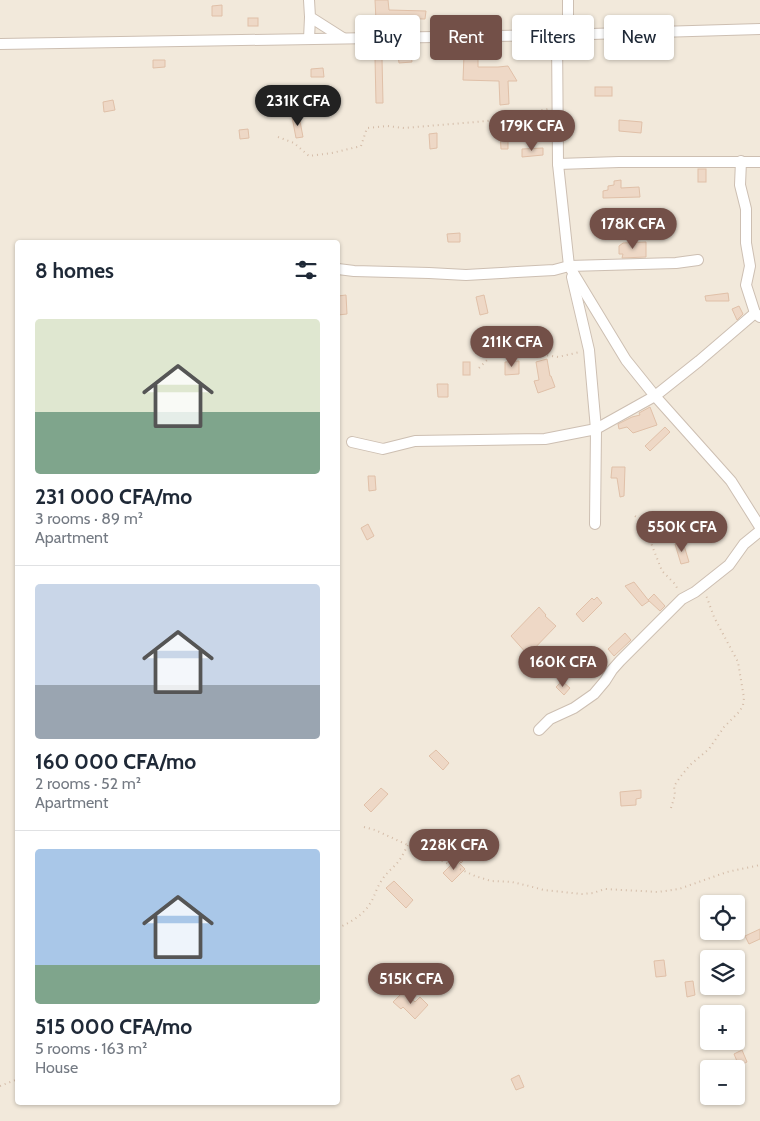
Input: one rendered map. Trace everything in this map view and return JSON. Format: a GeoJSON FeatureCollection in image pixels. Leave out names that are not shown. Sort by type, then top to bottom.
{"type":"FeatureCollection","features":[{"type":"Feature","properties":{"kind":"street"},"geometry":{"type":"LineString","coordinates":[[309,0],[309,39]]}},
{"type":"Feature","properties":{"kind":"street"},"geometry":{"type":"LineString","coordinates":[[565,15],[568,0]]}},
{"type":"Feature","properties":{"kind":"street"},"geometry":{"type":"LineString","coordinates":[[310,17],[343,38]]}},
{"type":"Feature","properties":{"kind":"street"},"geometry":{"type":"LineString","coordinates":[[594,33],[760,29]]}},
{"type":"Feature","properties":{"kind":"street"},"geometry":{"type":"LineString","coordinates":[[0,44],[512,35]]}},
{"type":"Feature","properties":{"kind":"street"},"geometry":{"type":"LineString","coordinates":[[560,60],[557,106],[558,164],[569,266],[589,350],[596,429],[595,524]]}},
{"type":"Feature","properties":{"kind":"street"},"geometry":{"type":"LineString","coordinates":[[352,442],[383,449],[414,441],[545,439],[596,429],[655,396],[758,315],[746,285],[750,266],[746,243],[746,209],[740,185],[741,161]]}},
{"type":"Feature","properties":{"kind":"street"},"geometry":{"type":"LineString","coordinates":[[558,164],[760,162]]}},
{"type":"Feature","properties":{"kind":"street"},"geometry":{"type":"LineString","coordinates":[[340,269],[466,275],[554,270],[569,266],[676,263],[698,260]]}},
{"type":"Feature","properties":{"kind":"street"},"geometry":{"type":"LineString","coordinates":[[539,730],[550,719],[574,708],[594,694],[616,666],[682,599],[695,592],[729,565],[744,544],[760,529],[731,481],[655,396],[626,360],[569,266]]}},
{"type":"Feature","properties":{"kind":"path"},"geometry":{"type":"LineString","coordinates":[[278,137],[294,143],[309,156],[361,146],[367,128],[387,126],[404,128],[487,121],[557,106]]}},
{"type":"Feature","properties":{"kind":"path"},"geometry":{"type":"LineString","coordinates":[[479,368],[495,352],[526,352],[558,357],[589,350]]}},
{"type":"Feature","properties":{"kind":"path"},"geometry":{"type":"LineString","coordinates":[[635,516],[647,525],[651,543],[662,571],[675,584],[682,599]]}},
{"type":"Feature","properties":{"kind":"path"},"geometry":{"type":"LineString","coordinates":[[671,808],[675,795],[674,786],[690,765],[709,749],[724,727],[740,711],[743,705],[744,698],[738,662],[714,616],[703,586]]}},
{"type":"Feature","properties":{"kind":"path"},"geometry":{"type":"LineString","coordinates":[[364,827],[375,830],[475,876],[491,881],[512,882],[544,890],[582,894],[594,893],[605,889],[658,892],[679,889],[727,872],[760,865]]}},
{"type":"Feature","properties":{"kind":"path"},"geometry":{"type":"LineString","coordinates":[[340,927],[351,922],[370,905],[376,887],[400,860],[408,845]]}},
{"type":"Feature","properties":{"kind":"path"},"geometry":{"type":"LineString","coordinates":[[0,1086],[15,1080]]}},
{"type":"Feature","properties":{"kind":"shaded area"},"geometry":{"type":"Polygon","coordinates":[[[0,0],[760,0],[760,1121],[0,1121],[0,0]]]}},
{"type":"Feature","properties":{"kind":"building"},"geometry":{"type":"Polygon","coordinates":[[[375,0],[388,0],[389,10],[426,11],[425,19],[420,19],[420,15],[376,15],[375,0]]]}},
{"type":"Feature","properties":{"kind":"building"},"geometry":{"type":"Polygon","coordinates":[[[222,5],[222,16],[212,16],[212,6],[222,5]]]}},
{"type":"Feature","properties":{"kind":"building"},"geometry":{"type":"Polygon","coordinates":[[[248,18],[258,18],[258,26],[248,26],[248,18]]]}},
{"type":"Feature","properties":{"kind":"building"},"geometry":{"type":"Polygon","coordinates":[[[153,60],[165,60],[165,67],[153,68],[153,60]]]}},
{"type":"Feature","properties":{"kind":"building"},"geometry":{"type":"Polygon","coordinates":[[[375,60],[382,60],[383,103],[376,103],[375,60]]]}},
{"type":"Feature","properties":{"kind":"building"},"geometry":{"type":"Polygon","coordinates":[[[399,60],[412,60],[412,62],[399,63],[399,60]]]}},
{"type":"Feature","properties":{"kind":"building"},"geometry":{"type":"Polygon","coordinates":[[[464,60],[478,60],[478,67],[508,66],[517,81],[508,81],[509,104],[500,105],[499,81],[463,80],[464,60]]]}},
{"type":"Feature","properties":{"kind":"building"},"geometry":{"type":"Polygon","coordinates":[[[323,68],[324,77],[311,77],[311,69],[323,68]]]}},
{"type":"Feature","properties":{"kind":"building"},"geometry":{"type":"Polygon","coordinates":[[[595,87],[612,87],[612,96],[595,96],[595,87]]]}},
{"type":"Feature","properties":{"kind":"building"},"geometry":{"type":"Polygon","coordinates":[[[113,100],[115,110],[104,112],[103,102],[113,100]]]}},
{"type":"Feature","properties":{"kind":"building"},"geometry":{"type":"Polygon","coordinates":[[[299,116],[303,137],[296,138],[292,117],[299,116]]]}},
{"type":"Feature","properties":{"kind":"building"},"geometry":{"type":"Polygon","coordinates":[[[619,120],[642,122],[641,133],[619,131],[619,120]]]}},
{"type":"Feature","properties":{"kind":"building"},"geometry":{"type":"Polygon","coordinates":[[[248,129],[249,138],[240,139],[239,130],[248,129]]]}},
{"type":"Feature","properties":{"kind":"building"},"geometry":{"type":"Polygon","coordinates":[[[437,133],[437,148],[430,149],[429,134],[437,133]]]}},
{"type":"Feature","properties":{"kind":"building"},"geometry":{"type":"Polygon","coordinates":[[[500,133],[508,133],[508,149],[501,149],[500,133]]]}},
{"type":"Feature","properties":{"kind":"building"},"geometry":{"type":"Polygon","coordinates":[[[543,148],[543,155],[522,157],[522,149],[543,148]]]}},
{"type":"Feature","properties":{"kind":"building"},"geometry":{"type":"Polygon","coordinates":[[[698,169],[706,169],[706,182],[698,182],[698,169]]]}},
{"type":"Feature","properties":{"kind":"building"},"geometry":{"type":"Polygon","coordinates":[[[621,180],[621,188],[639,187],[640,197],[603,198],[603,191],[608,190],[608,186],[614,185],[614,181],[621,180]]]}},
{"type":"Feature","properties":{"kind":"building"},"geometry":{"type":"Polygon","coordinates":[[[460,233],[460,242],[448,242],[447,234],[460,233]]]}},
{"type":"Feature","properties":{"kind":"building"},"geometry":{"type":"Polygon","coordinates":[[[646,242],[646,257],[622,258],[623,254],[619,254],[619,246],[623,243],[646,242]]]}},
{"type":"Feature","properties":{"kind":"building"},"geometry":{"type":"Polygon","coordinates":[[[728,293],[729,301],[706,301],[705,296],[728,293]]]}},
{"type":"Feature","properties":{"kind":"building"},"geometry":{"type":"Polygon","coordinates":[[[346,295],[347,314],[340,315],[340,296],[346,295]]]}},
{"type":"Feature","properties":{"kind":"building"},"geometry":{"type":"Polygon","coordinates":[[[484,295],[488,313],[480,315],[476,297],[484,295]]]}},
{"type":"Feature","properties":{"kind":"building"},"geometry":{"type":"Polygon","coordinates":[[[739,306],[743,314],[737,320],[732,309],[739,306]]]}},
{"type":"Feature","properties":{"kind":"building"},"geometry":{"type":"Polygon","coordinates":[[[547,359],[550,376],[555,387],[538,393],[534,381],[539,380],[536,362],[547,359]]]}},
{"type":"Feature","properties":{"kind":"building"},"geometry":{"type":"Polygon","coordinates":[[[519,361],[519,374],[505,375],[505,362],[519,361]]]}},
{"type":"Feature","properties":{"kind":"building"},"geometry":{"type":"Polygon","coordinates":[[[463,362],[470,362],[470,375],[463,375],[463,362]]]}},
{"type":"Feature","properties":{"kind":"building"},"geometry":{"type":"Polygon","coordinates":[[[437,384],[448,384],[448,397],[438,397],[437,384]]]}},
{"type":"Feature","properties":{"kind":"building"},"geometry":{"type":"Polygon","coordinates":[[[650,407],[657,425],[633,433],[627,427],[619,429],[618,424],[640,415],[639,413],[650,407]]]}},
{"type":"Feature","properties":{"kind":"building"},"geometry":{"type":"Polygon","coordinates":[[[665,427],[670,432],[650,451],[645,446],[665,427]]]}},
{"type":"Feature","properties":{"kind":"building"},"geometry":{"type":"Polygon","coordinates":[[[612,467],[625,467],[624,496],[620,497],[617,478],[611,478],[612,467]]]}},
{"type":"Feature","properties":{"kind":"building"},"geometry":{"type":"Polygon","coordinates":[[[368,476],[375,476],[376,490],[369,491],[368,476]]]}},
{"type":"Feature","properties":{"kind":"building"},"geometry":{"type":"Polygon","coordinates":[[[368,524],[374,536],[367,540],[361,528],[368,524]]]}},
{"type":"Feature","properties":{"kind":"building"},"geometry":{"type":"Polygon","coordinates":[[[683,542],[689,562],[681,564],[675,544],[683,542]]]}},
{"type":"Feature","properties":{"kind":"building"},"geometry":{"type":"Polygon","coordinates":[[[634,582],[649,601],[642,606],[625,586],[634,582]]]}},
{"type":"Feature","properties":{"kind":"building"},"geometry":{"type":"Polygon","coordinates":[[[654,594],[665,606],[660,611],[648,600],[654,594]]]}},
{"type":"Feature","properties":{"kind":"building"},"geometry":{"type":"Polygon","coordinates":[[[597,597],[602,603],[583,622],[576,614],[592,598],[594,600],[597,597]]]}},
{"type":"Feature","properties":{"kind":"building"},"geometry":{"type":"Polygon","coordinates":[[[539,607],[545,616],[556,626],[528,655],[511,636],[539,607]]]}},
{"type":"Feature","properties":{"kind":"building"},"geometry":{"type":"Polygon","coordinates":[[[625,633],[631,640],[614,656],[608,649],[625,633]]]}},
{"type":"Feature","properties":{"kind":"building"},"geometry":{"type":"Polygon","coordinates":[[[561,657],[567,663],[555,675],[549,670],[561,657]]]}},
{"type":"Feature","properties":{"kind":"building"},"geometry":{"type":"Polygon","coordinates":[[[562,681],[570,688],[564,695],[556,687],[562,681]]]}},
{"type":"Feature","properties":{"kind":"building"},"geometry":{"type":"Polygon","coordinates":[[[436,750],[449,763],[443,770],[429,756],[436,750]]]}},
{"type":"Feature","properties":{"kind":"building"},"geometry":{"type":"Polygon","coordinates":[[[381,788],[388,794],[371,812],[364,805],[381,788]]]}},
{"type":"Feature","properties":{"kind":"building"},"geometry":{"type":"Polygon","coordinates":[[[641,790],[641,798],[636,799],[636,805],[621,806],[620,792],[641,790]]]}},
{"type":"Feature","properties":{"kind":"building"},"geometry":{"type":"Polygon","coordinates":[[[447,839],[466,858],[461,863],[442,844],[447,839]]]}},
{"type":"Feature","properties":{"kind":"building"},"geometry":{"type":"Polygon","coordinates":[[[456,860],[465,869],[452,882],[443,873],[456,860]]]}},
{"type":"Feature","properties":{"kind":"building"},"geometry":{"type":"Polygon","coordinates":[[[394,881],[413,900],[406,908],[386,888],[394,881]]]}},
{"type":"Feature","properties":{"kind":"building"},"geometry":{"type":"Polygon","coordinates":[[[760,929],[760,939],[749,944],[745,936],[760,929]]]}},
{"type":"Feature","properties":{"kind":"building"},"geometry":{"type":"Polygon","coordinates":[[[664,960],[666,976],[656,977],[654,961],[664,960]]]}},
{"type":"Feature","properties":{"kind":"building"},"geometry":{"type":"Polygon","coordinates":[[[693,981],[695,995],[687,997],[685,982],[693,981]]]}},
{"type":"Feature","properties":{"kind":"building"},"geometry":{"type":"Polygon","coordinates":[[[404,991],[415,1002],[420,997],[428,1005],[415,1019],[403,1007],[401,1009],[393,1002],[404,991]]]}},
{"type":"Feature","properties":{"kind":"building"},"geometry":{"type":"Polygon","coordinates":[[[742,1050],[747,1062],[745,1063],[745,1060],[736,1060],[734,1054],[742,1050]]]}},
{"type":"Feature","properties":{"kind":"building"},"geometry":{"type":"Polygon","coordinates":[[[519,1075],[524,1087],[516,1090],[511,1079],[519,1075]]]}}]}
